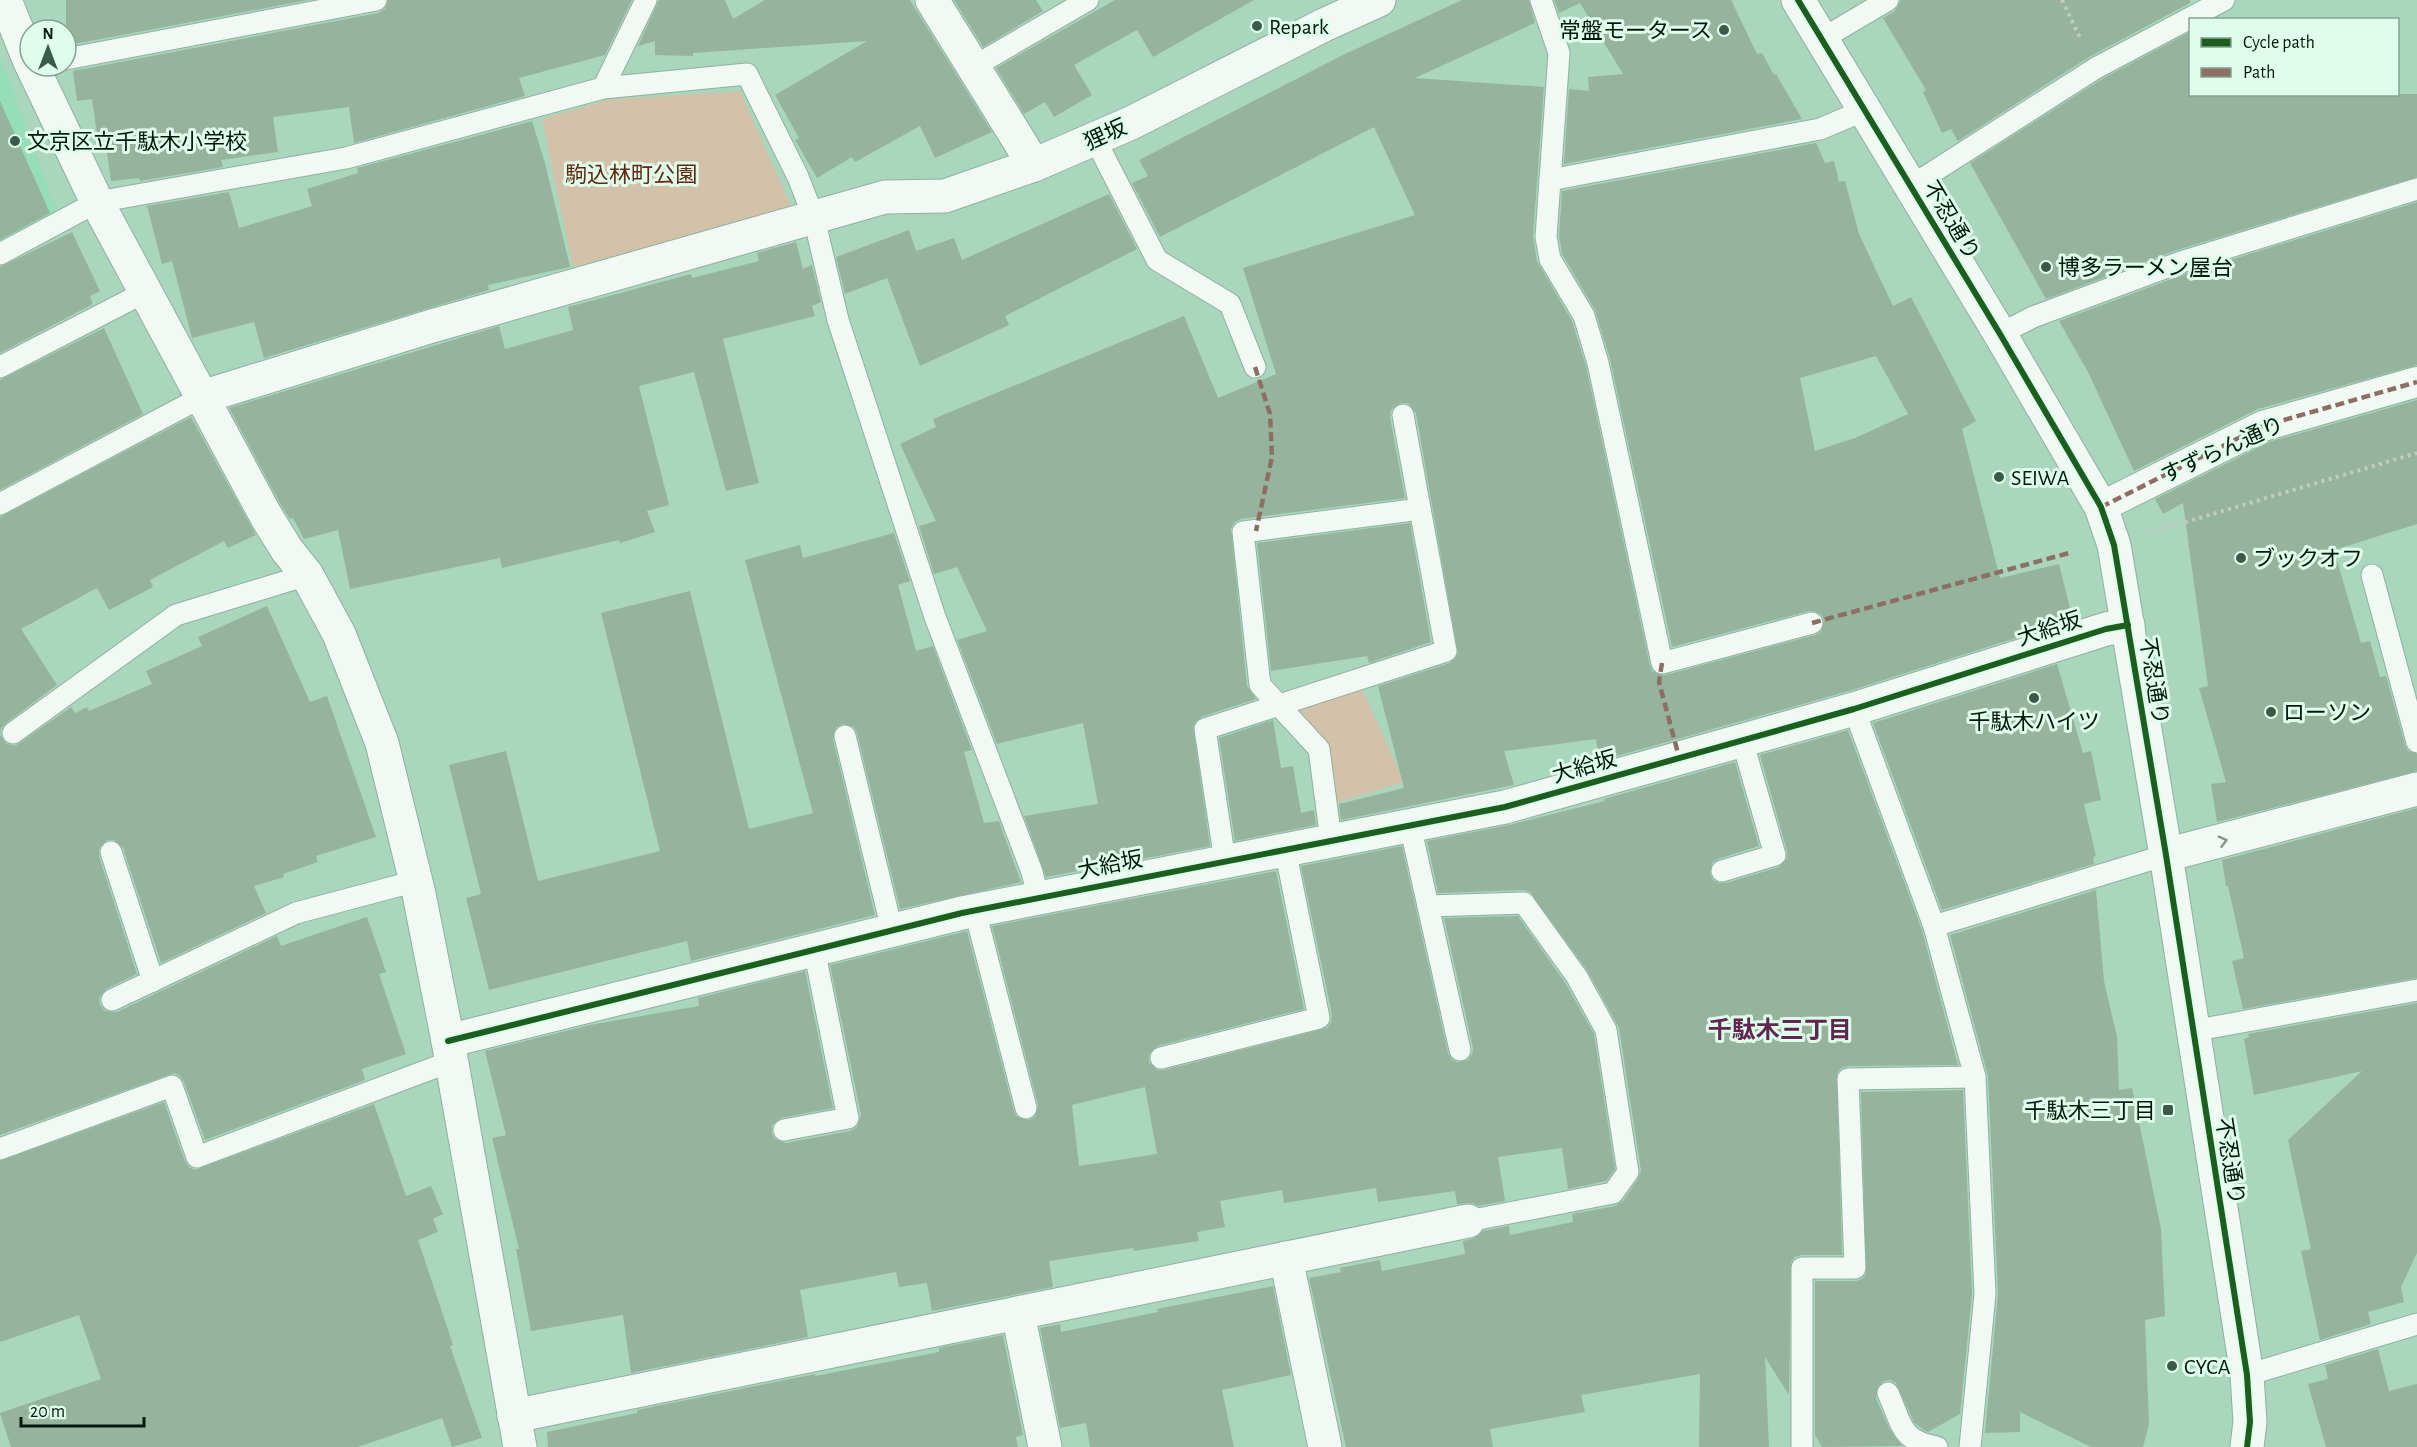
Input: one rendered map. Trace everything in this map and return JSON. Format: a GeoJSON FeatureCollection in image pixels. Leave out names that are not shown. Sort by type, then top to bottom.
{"type":"FeatureCollection","features":[{"type":"Feature","properties":{"kind":"street"},"geometry":{"type":"LineString","coordinates":[[5,0],[18,32]]}},
{"type":"Feature","properties":{"kind":"street"},"geometry":{"type":"LineString","coordinates":[[932,0],[1034,165]]}},
{"type":"Feature","properties":{"kind":"street","name":"狸坂"},"geometry":{"type":"LineString","coordinates":[[202,397],[443,323],[885,197],[945,196],[1034,165],[1095,139],[1379,0]]}},
{"type":"Feature","properties":{"kind":"street","name":"不忍通り"},"geometry":{"type":"LineString","coordinates":[[1798,0],[2001,334],[2101,507],[2114,545],[2166,855],[2247,1375],[2250,1422],[2247,1447]]}},
{"type":"Feature","properties":{"kind":"street"},"geometry":{"type":"LineString","coordinates":[[37,78],[97,202],[147,291],[266,516],[287,550],[307,575],[339,634],[382,743],[416,881],[450,1051],[517,1432],[1018,1313],[1468,1221]]}},
{"type":"Feature","properties":{"kind":"street","name":"すずらん通り"},"geometry":{"type":"LineString","coordinates":[[2101,507],[2263,426],[2417,382]]}},
{"type":"Feature","properties":{"kind":"street","name":"大給坂"},"geometry":{"type":"LineString","coordinates":[[450,1051],[814,949],[975,910],[1505,807],[1854,710],[2096,632],[2128,625]]}},
{"type":"Feature","properties":{"kind":"street"},"geometry":{"type":"LineString","coordinates":[[2166,855],[2417,789]]}},
{"type":"Feature","properties":{"kind":"street"},"geometry":{"type":"LineString","coordinates":[[1286,1258],[1326,1447]]}},
{"type":"Feature","properties":{"kind":"street"},"geometry":{"type":"LineString","coordinates":[[1018,1313],[1045,1447]]}},
{"type":"Feature","properties":{"kind":"lane"},"geometry":{"type":"LineString","coordinates":[[78,57],[376,0]]}},
{"type":"Feature","properties":{"kind":"lane"},"geometry":{"type":"LineString","coordinates":[[603,88],[646,0]]}},
{"type":"Feature","properties":{"kind":"lane"},"geometry":{"type":"LineString","coordinates":[[973,67],[1089,0]]}},
{"type":"Feature","properties":{"kind":"lane"},"geometry":{"type":"LineString","coordinates":[[1541,0],[1559,52],[1546,237],[1550,259],[1584,316],[1598,363],[1662,663],[1812,623]]}},
{"type":"Feature","properties":{"kind":"lane"},"geometry":{"type":"LineString","coordinates":[[1822,39],[1888,0]]}},
{"type":"Feature","properties":{"kind":"lane"},"geometry":{"type":"LineString","coordinates":[[2190,18],[2224,0]]}},
{"type":"Feature","properties":{"kind":"lane"},"geometry":{"type":"LineString","coordinates":[[1911,186],[2096,68],[2189,19]]}},
{"type":"Feature","properties":{"kind":"lane"},"geometry":{"type":"LineString","coordinates":[[0,254],[97,202],[346,158],[603,88],[747,74],[798,177],[814,218],[838,320],[935,618],[1032,872],[1038,896]]}},
{"type":"Feature","properties":{"kind":"lane"},"geometry":{"type":"LineString","coordinates":[[1550,180],[1820,129],[1865,110]]}},
{"type":"Feature","properties":{"kind":"lane"},"geometry":{"type":"LineString","coordinates":[[1095,139],[1158,260],[1230,304],[1255,367]]}},
{"type":"Feature","properties":{"kind":"lane"},"geometry":{"type":"LineString","coordinates":[[2001,334],[2033,317],[2181,262],[2417,189]]}},
{"type":"Feature","properties":{"kind":"lane"},"geometry":{"type":"LineString","coordinates":[[0,368],[147,291]]}},
{"type":"Feature","properties":{"kind":"lane"},"geometry":{"type":"LineString","coordinates":[[0,504],[202,397]]}},
{"type":"Feature","properties":{"kind":"lane"},"geometry":{"type":"LineString","coordinates":[[1225,861],[1205,729],[1446,651],[1403,415]]}},
{"type":"Feature","properties":{"kind":"lane"},"geometry":{"type":"LineString","coordinates":[[1331,840],[1319,749],[1260,685],[1242,532],[1420,509]]}},
{"type":"Feature","properties":{"kind":"lane"},"geometry":{"type":"LineString","coordinates":[[13,733],[176,615],[307,575]]}},
{"type":"Feature","properties":{"kind":"lane"},"geometry":{"type":"LineString","coordinates":[[2372,575],[2417,742]]}},
{"type":"Feature","properties":{"kind":"lane"},"geometry":{"type":"LineString","coordinates":[[1854,710],[1934,926],[1975,1077],[1985,1294],[1970,1447]]}},
{"type":"Feature","properties":{"kind":"lane"},"geometry":{"type":"LineString","coordinates":[[845,736],[892,930]]}},
{"type":"Feature","properties":{"kind":"lane"},"geometry":{"type":"LineString","coordinates":[[1722,871],[1775,855],[1742,740]]}},
{"type":"Feature","properties":{"kind":"lane"},"geometry":{"type":"LineString","coordinates":[[1410,825],[1460,1050]]}},
{"type":"Feature","properties":{"kind":"lane"},"geometry":{"type":"LineString","coordinates":[[1161,1058],[1319,1018],[1285,849]]}},
{"type":"Feature","properties":{"kind":"lane"},"geometry":{"type":"LineString","coordinates":[[111,852],[153,981]]}},
{"type":"Feature","properties":{"kind":"lane"},"geometry":{"type":"LineString","coordinates":[[1934,926],[2166,855]]}},
{"type":"Feature","properties":{"kind":"lane"},"geometry":{"type":"LineString","coordinates":[[112,1000],[296,913],[416,881]]}},
{"type":"Feature","properties":{"kind":"lane"},"geometry":{"type":"LineString","coordinates":[[1428,906],[1524,903],[1577,977],[1606,1030],[1628,1172],[1613,1193],[1468,1221]]}},
{"type":"Feature","properties":{"kind":"lane"},"geometry":{"type":"LineString","coordinates":[[975,910],[1026,1108]]}},
{"type":"Feature","properties":{"kind":"lane"},"geometry":{"type":"LineString","coordinates":[[784,1130],[848,1118],[814,949]]}},
{"type":"Feature","properties":{"kind":"lane"},"geometry":{"type":"LineString","coordinates":[[2192,1031],[2417,990]]}},
{"type":"Feature","properties":{"kind":"lane"},"geometry":{"type":"LineString","coordinates":[[0,1149],[172,1086],[197,1156],[450,1051]]}},
{"type":"Feature","properties":{"kind":"lane"},"geometry":{"type":"LineString","coordinates":[[1802,1447],[1802,1268],[1855,1268],[1848,1079],[1975,1077]]}},
{"type":"Feature","properties":{"kind":"lane"},"geometry":{"type":"LineString","coordinates":[[2247,1375],[2417,1324]]}},
{"type":"Feature","properties":{"kind":"lane"},"geometry":{"type":"LineString","coordinates":[[1888,1393],[1908,1437],[1919,1444],[1937,1447]]}},
{"type":"Feature","properties":{"kind":"path"},"geometry":{"type":"LineString","coordinates":[[2062,0],[2096,68]]}},
{"type":"Feature","properties":{"kind":"path"},"geometry":{"type":"LineString","coordinates":[[2114,545],[2417,453]]}},
{"type":"Feature","properties":{"kind":"shaded area","name":"文京区立千駄木小学校"},"geometry":{"type":"Polygon","coordinates":[[[0,56],[57,213],[0,241],[0,56]]]}},
{"type":"Feature","properties":{"kind":"green space","name":"駒込林町公園"},"geometry":{"type":"Polygon","coordinates":[[[740,91],[792,208],[573,267],[542,119],[607,100],[740,91]]]}},
{"type":"Feature","properties":{"kind":"green space"},"geometry":{"type":"Polygon","coordinates":[[[1361,686],[1404,782],[1332,804],[1290,709],[1361,686]]]}},
{"type":"Feature","properties":{"kind":"building"},"geometry":{"type":"Polygon","coordinates":[[[66,0],[308,0],[78,43],[78,18],[66,18],[66,0]]]}},
{"type":"Feature","properties":{"kind":"building"},"geometry":{"type":"Polygon","coordinates":[[[388,0],[632,0],[605,55],[519,78],[525,96],[354,143],[349,107],[273,117],[278,152],[221,160],[223,167],[140,181],[139,178],[111,181],[104,133],[97,134],[92,99],[77,101],[74,78],[78,78],[78,70],[378,13],[385,9],[388,0]]]}},
{"type":"Feature","properties":{"kind":"building"},"geometry":{"type":"Polygon","coordinates":[[[659,0],[725,0],[733,19],[765,0],[910,0],[992,132],[935,158],[920,126],[855,162],[852,157],[817,178],[795,140],[799,138],[775,95],[867,41],[693,53],[693,56],[655,55],[655,41],[638,46],[659,0]]]}},
{"type":"Feature","properties":{"kind":"building"},"geometry":{"type":"Polygon","coordinates":[[[954,0],[1036,0],[1043,11],[983,47],[954,0]]]}},
{"type":"Feature","properties":{"kind":"building"},"geometry":{"type":"Polygon","coordinates":[[[1115,0],[1254,0],[1153,57],[1137,30],[1074,65],[1092,95],[1054,117],[1045,102],[1024,114],[996,68],[1115,0]]]}},
{"type":"Feature","properties":{"kind":"building"},"geometry":{"type":"Polygon","coordinates":[[[1462,0],[1529,0],[1535,23],[1415,78],[1544,87],[1533,236],[1537,261],[1572,321],[1586,366],[1653,672],[1665,675],[1815,635],[1821,632],[1824,620],[1821,614],[1809,611],[1672,647],[1610,359],[1595,310],[1562,254],[1559,236],[1562,191],[1816,143],[1825,163],[1834,161],[1839,182],[1845,181],[1859,234],[1893,306],[1911,297],[1976,421],[1962,429],[2000,578],[2059,564],[2073,620],[1849,691],[1599,761],[1596,739],[1504,751],[1514,785],[1341,820],[1339,804],[1404,788],[1378,686],[1450,663],[1458,654],[1416,413],[1408,403],[1400,403],[1391,410],[1390,417],[1405,498],[1241,519],[1231,528],[1247,686],[1256,699],[1201,717],[1193,726],[1210,846],[1046,877],[1024,816],[1098,804],[1083,723],[997,744],[957,640],[987,631],[957,567],[934,574],[919,526],[936,521],[900,444],[936,427],[933,419],[1184,316],[1218,398],[1276,374],[1243,268],[1415,215],[1374,127],[1160,237],[1132,183],[1148,176],[1139,160],[1345,54],[1462,0]],[[1876,356],[1800,378],[1815,451],[1855,438],[1908,414],[1876,356]]]}},
{"type":"Feature","properties":{"kind":"building"},"geometry":{"type":"Polygon","coordinates":[[[1554,0],[1731,0],[1757,54],[1762,53],[1802,119],[1564,164],[1569,89],[1589,91],[1588,77],[1623,74],[1580,3],[1559,13],[1554,0]]]}},
{"type":"Feature","properties":{"kind":"building"},"geometry":{"type":"Polygon","coordinates":[[[1901,0],[2190,0],[2190,3],[2089,57],[1958,141],[1951,129],[1942,133],[1923,92],[1926,90],[1883,18],[1895,11],[1901,0]]]}},
{"type":"Feature","properties":{"kind":"building"},"geometry":{"type":"Polygon","coordinates":[[[2189,33],[2189,96],[2399,96],[2399,94],[2417,94],[2417,177],[2177,250],[2046,299],[1970,163],[2102,79],[2189,33]]]}},
{"type":"Feature","properties":{"kind":"building","name":"文京区立千駄木小学校"},"geometry":{"type":"Polygon","coordinates":[[[0,101],[50,213],[0,240],[0,101]]]}},
{"type":"Feature","properties":{"kind":"building"},"geometry":{"type":"Polygon","coordinates":[[[532,121],[545,163],[570,267],[488,285],[489,290],[264,358],[254,322],[192,338],[172,261],[162,264],[147,206],[229,192],[239,228],[312,206],[307,189],[358,173],[357,168],[532,121]]]}},
{"type":"Feature","properties":{"kind":"building"},"geometry":{"type":"Polygon","coordinates":[[[1109,194],[1137,249],[1005,316],[1009,325],[920,366],[887,278],[845,294],[836,257],[909,230],[916,251],[954,238],[962,260],[1109,194]]]}},
{"type":"Feature","properties":{"kind":"building"},"geometry":{"type":"Polygon","coordinates":[[[2417,202],[2417,365],[2258,409],[2134,471],[2088,372],[2059,321],[2185,274],[2417,202]]]}},
{"type":"Feature","properties":{"kind":"building"},"geometry":{"type":"Polygon","coordinates":[[[72,232],[100,291],[90,296],[93,304],[0,353],[0,267],[72,232]]]}},
{"type":"Feature","properties":{"kind":"building"},"geometry":{"type":"Polygon","coordinates":[[[796,242],[803,269],[812,265],[821,302],[812,306],[815,316],[723,339],[759,483],[726,491],[694,372],[639,386],[669,505],[647,511],[655,532],[620,543],[619,540],[502,568],[500,558],[350,589],[338,530],[304,539],[293,518],[290,519],[282,507],[229,408],[499,326],[505,349],[573,330],[568,307],[691,274],[692,278],[759,261],[757,253],[796,242]]]}},
{"type":"Feature","properties":{"kind":"building"},"geometry":{"type":"Polygon","coordinates":[[[104,328],[143,414],[0,490],[0,380],[104,328]]]}},
{"type":"Feature","properties":{"kind":"building"},"geometry":{"type":"Polygon","coordinates":[[[2417,400],[2417,524],[2334,550],[2361,643],[2370,641],[2380,677],[2386,676],[2405,745],[2408,751],[2417,754],[2417,771],[2217,822],[2211,784],[2226,782],[2199,688],[2208,686],[2183,503],[2163,514],[2155,499],[2269,442],[2417,400]]]}},
{"type":"Feature","properties":{"kind":"building"},"geometry":{"type":"Polygon","coordinates":[[[191,417],[256,535],[228,548],[224,541],[150,580],[153,587],[109,610],[97,588],[21,629],[57,685],[6,723],[1,728],[0,735],[0,517],[191,417]]]}},
{"type":"Feature","properties":{"kind":"building"},"geometry":{"type":"Polygon","coordinates":[[[1410,523],[1431,642],[1369,663],[1367,656],[1271,671],[1257,543],[1410,523]]]}},
{"type":"Feature","properties":{"kind":"building"},"geometry":{"type":"Polygon","coordinates":[[[894,533],[910,581],[898,585],[916,651],[933,646],[972,750],[964,752],[984,823],[999,821],[1021,882],[900,909],[857,733],[854,727],[843,724],[836,727],[833,739],[875,915],[691,961],[687,941],[489,990],[466,898],[481,894],[449,765],[506,751],[538,881],[660,851],[601,613],[690,591],[749,829],[813,813],[745,560],[800,545],[803,558],[894,533]]]}},
{"type":"Feature","properties":{"kind":"building"},"geometry":{"type":"Polygon","coordinates":[[[267,606],[310,702],[327,696],[376,837],[316,856],[318,862],[283,874],[284,877],[254,886],[266,913],[161,963],[123,848],[114,840],[107,840],[99,849],[99,856],[137,974],[106,989],[99,998],[100,1005],[105,1011],[117,1012],[277,936],[281,946],[367,917],[386,972],[379,974],[406,1054],[362,1069],[365,1080],[205,1140],[184,1082],[174,1073],[0,1135],[0,735],[7,744],[15,746],[71,707],[75,713],[87,707],[89,711],[152,684],[146,671],[202,646],[198,637],[267,606]]]}},
{"type":"Feature","properties":{"kind":"building"},"geometry":{"type":"Polygon","coordinates":[[[2057,664],[2083,753],[2091,751],[2101,800],[2084,804],[2096,856],[2093,857],[2094,864],[1942,910],[1873,723],[2057,664]]]}},
{"type":"Feature","properties":{"kind":"building"},"geometry":{"type":"Polygon","coordinates":[[[1273,720],[1281,768],[1293,766],[1301,813],[1314,810],[1316,825],[1235,841],[1219,738],[1273,720]]]}},
{"type":"Feature","properties":{"kind":"building"},"geometry":{"type":"Polygon","coordinates":[[[1848,730],[1922,930],[1958,1065],[1848,1066],[1841,1068],[1837,1074],[1842,1255],[1801,1255],[1795,1257],[1791,1262],[1789,1395],[1765,1357],[1769,1447],[1699,1447],[1700,1374],[1581,1395],[1585,1412],[1490,1429],[1493,1447],[1346,1447],[1309,1278],[1341,1272],[1340,1268],[1380,1260],[1382,1271],[1465,1254],[1463,1241],[1472,1239],[1483,1231],[1509,1226],[1510,1235],[1573,1222],[1572,1214],[1615,1206],[1623,1201],[1641,1171],[1619,1028],[1587,970],[1530,892],[1524,890],[1438,893],[1427,841],[1509,825],[1605,801],[1604,799],[1735,762],[1759,846],[1712,863],[1710,874],[1713,880],[1726,883],[1779,867],[1787,859],[1787,851],[1760,755],[1848,730]]]}},
{"type":"Feature","properties":{"kind":"building"},"geometry":{"type":"Polygon","coordinates":[[[2417,808],[2417,978],[2243,1009],[2232,961],[2244,958],[2222,860],[2417,808]]]}},
{"type":"Feature","properties":{"kind":"building"},"geometry":{"type":"Polygon","coordinates":[[[1402,846],[1448,1053],[1451,1059],[1457,1062],[1468,1060],[1473,1048],[1444,918],[1518,916],[1566,984],[1594,1034],[1615,1169],[1606,1181],[1568,1189],[1562,1148],[1498,1157],[1505,1201],[1478,1206],[1473,1203],[1457,1204],[1455,1191],[1378,1202],[1376,1188],[1284,1203],[1282,1190],[1220,1201],[1225,1227],[1197,1232],[1199,1241],[1049,1261],[1053,1287],[932,1311],[927,1283],[899,1287],[896,1272],[800,1290],[808,1337],[631,1373],[623,1315],[531,1331],[516,1249],[519,1249],[492,1138],[506,1135],[485,1051],[590,1025],[699,1006],[698,998],[805,971],[833,1108],[781,1118],[772,1125],[772,1133],[775,1139],[786,1143],[850,1131],[857,1127],[861,1115],[830,965],[967,931],[1014,1111],[1017,1117],[1029,1120],[1035,1117],[1038,1105],[992,926],[1276,871],[1304,1009],[1157,1046],[1149,1054],[1149,1062],[1157,1070],[1164,1070],[1327,1028],[1332,1015],[1301,866],[1402,846]],[[1145,1087],[1072,1105],[1079,1166],[1157,1154],[1145,1087]]]}},
{"type":"Feature","properties":{"kind":"building"},"geometry":{"type":"Polygon","coordinates":[[[2096,890],[2104,981],[2117,1037],[2119,1090],[2132,1088],[2161,1229],[2165,1316],[2145,1320],[2149,1424],[2143,1447],[2091,1447],[2020,1412],[2020,1432],[1985,1433],[1998,1294],[1988,1076],[1950,935],[2096,890]]]}},
{"type":"Feature","properties":{"kind":"building"},"geometry":{"type":"Polygon","coordinates":[[[2417,1003],[2417,1253],[2401,1287],[2404,1302],[2368,1312],[2371,1324],[2320,1340],[2301,1251],[2311,1249],[2288,1140],[2362,1071],[2254,1095],[2244,1039],[2249,1037],[2248,1034],[2417,1003]]]}},
{"type":"Feature","properties":{"kind":"building"},"geometry":{"type":"Polygon","coordinates":[[[1963,1090],[1972,1294],[1960,1414],[1928,1432],[1914,1422],[1896,1383],[1890,1380],[1884,1381],[1878,1386],[1876,1398],[1889,1428],[1902,1446],[1822,1447],[1815,1435],[1815,1281],[1856,1281],[1862,1279],[1866,1274],[1861,1092],[1963,1090]]]}},
{"type":"Feature","properties":{"kind":"building"},"geometry":{"type":"Polygon","coordinates":[[[164,1102],[185,1161],[195,1170],[374,1104],[406,1196],[431,1186],[443,1214],[433,1219],[438,1232],[418,1240],[453,1345],[450,1346],[482,1438],[452,1447],[442,1418],[358,1447],[11,1447],[0,1413],[101,1379],[79,1315],[0,1342],[0,1161],[164,1102]]]}},
{"type":"Feature","properties":{"kind":"building"},"geometry":{"type":"Polygon","coordinates":[[[1273,1286],[1291,1375],[1222,1390],[1234,1447],[1090,1447],[1086,1423],[1060,1428],[1040,1328],[1060,1324],[1061,1332],[1158,1312],[1157,1309],[1273,1286]]]}},
{"type":"Feature","properties":{"kind":"building"},"geometry":{"type":"Polygon","coordinates":[[[1003,1335],[1023,1435],[1016,1437],[1018,1447],[548,1447],[547,1432],[637,1413],[637,1410],[939,1352],[939,1348],[1003,1335]]]}},
{"type":"Feature","properties":{"kind":"building"},"geometry":{"type":"Polygon","coordinates":[[[2378,1349],[2389,1391],[2417,1384],[2417,1447],[2326,1447],[2308,1384],[2328,1379],[2325,1365],[2378,1349]]]}},
{"type":"Feature","properties":{"kind":"marked path"},"geometry":{"type":"LineString","coordinates":[[1255,367],[1270,414],[1272,457],[1256,531]]}},
{"type":"Feature","properties":{"kind":"marked path"},"geometry":{"type":"LineString","coordinates":[[2101,507],[2263,426],[2417,382]]}},
{"type":"Feature","properties":{"kind":"marked path"},"geometry":{"type":"LineString","coordinates":[[1812,623],[2069,553]]}},
{"type":"Feature","properties":{"kind":"marked path"},"geometry":{"type":"LineString","coordinates":[[1662,663],[1659,682],[1679,757]]}},
{"type":"Feature","properties":{"kind":"cycle path"},"geometry":{"type":"LineString","coordinates":[[1798,0],[2000,334],[2101,507],[2114,545],[2166,855],[2247,1375],[2250,1422],[2247,1447]]}},
{"type":"Feature","properties":{"kind":"cycle path"},"geometry":{"type":"LineString","coordinates":[[448,1041],[962,913],[1505,807],[1854,709],[2106,629],[2128,625]]}},
{"type":"Feature","properties":{"kind":"place","name":"Repark"},"geometry":{"type":"Point","coordinates":[1257,26]}},
{"type":"Feature","properties":{"kind":"place","name":"常盤モータース"},"geometry":{"type":"Point","coordinates":[1724,30]}},
{"type":"Feature","properties":{"kind":"place","name":"文京区立千駄木小学校"},"geometry":{"type":"Point","coordinates":[15,141]}},
{"type":"Feature","properties":{"kind":"place","name":"博多ラーメン屋台"},"geometry":{"type":"Point","coordinates":[2046,267]}},
{"type":"Feature","properties":{"kind":"place","name":"SEIWA"},"geometry":{"type":"Point","coordinates":[1999,477]}},
{"type":"Feature","properties":{"kind":"place","name":"ブックオフ"},"geometry":{"type":"Point","coordinates":[2241,558]}},
{"type":"Feature","properties":{"kind":"place","name":"千駄木ハイツ"},"geometry":{"type":"Point","coordinates":[2034,698]}},
{"type":"Feature","properties":{"kind":"place","name":"ローソン"},"geometry":{"type":"Point","coordinates":[2271,712]}},
{"type":"Feature","properties":{"kind":"place","name":"千駄木三丁目"},"geometry":{"type":"Point","coordinates":[2168,1110]}},
{"type":"Feature","properties":{"kind":"place","name":"CYCA"},"geometry":{"type":"Point","coordinates":[2172,1366]}},
{"type":"Feature","properties":{"kind":"district","name":"千駄木三丁目"},"geometry":{"type":"Point","coordinates":[1780,1030]}}]}
